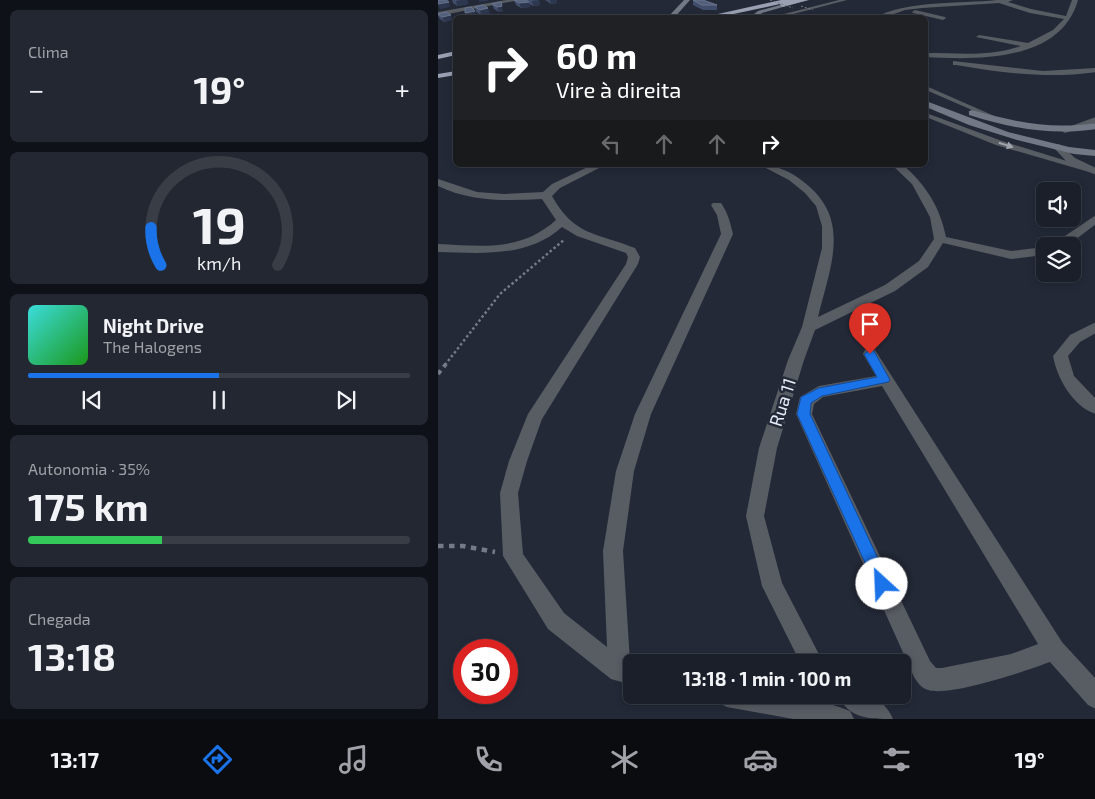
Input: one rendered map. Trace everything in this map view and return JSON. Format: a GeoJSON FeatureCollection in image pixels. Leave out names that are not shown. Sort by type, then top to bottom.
{"type":"FeatureCollection","features":[{"type":"Feature","properties":{"kind":"highway"},"geometry":{"type":"LineString","coordinates":[[721,15],[785,4]]}},
{"type":"Feature","properties":{"kind":"highway"},"geometry":{"type":"LineString","coordinates":[[736,15],[785,4]]}},
{"type":"Feature","properties":{"kind":"highway"},"geometry":{"type":"LineString","coordinates":[[438,57],[453,54]]}},
{"type":"Feature","properties":{"kind":"highway"},"geometry":{"type":"LineString","coordinates":[[438,76],[453,74]]}},
{"type":"Feature","properties":{"kind":"main road"},"geometry":{"type":"LineString","coordinates":[[675,15],[687,0]]}},
{"type":"Feature","properties":{"kind":"main road"},"geometry":{"type":"LineString","coordinates":[[756,15],[785,4],[806,6]]}},
{"type":"Feature","properties":{"kind":"main road"},"geometry":{"type":"LineString","coordinates":[[928,96],[970,113],[1038,130],[1065,130],[1096,126]]}},
{"type":"Feature","properties":{"kind":"main road"},"geometry":{"type":"LineString","coordinates":[[928,111],[1016,138],[1096,153]]}},
{"type":"Feature","properties":{"kind":"main road"},"geometry":{"type":"LineString","coordinates":[[1058,147],[1057,138],[1065,130]]}},
{"type":"Feature","properties":{"kind":"street"},"geometry":{"type":"LineString","coordinates":[[438,14],[516,0]]}},
{"type":"Feature","properties":{"kind":"street"},"geometry":{"type":"LineString","coordinates":[[950,0],[970,4]]}},
{"type":"Feature","properties":{"kind":"street"},"geometry":{"type":"LineString","coordinates":[[882,15],[888,11],[914,6],[1010,0]]}},
{"type":"Feature","properties":{"kind":"street"},"geometry":{"type":"LineString","coordinates":[[928,55],[993,55],[1030,45],[1058,29],[1068,18],[1075,0]]}},
{"type":"Feature","properties":{"kind":"street"},"geometry":{"type":"LineString","coordinates":[[1001,2],[1030,11],[1068,18]]}},
{"type":"Feature","properties":{"kind":"street"},"geometry":{"type":"LineString","coordinates":[[898,9],[944,18]]}},
{"type":"Feature","properties":{"kind":"street"},"geometry":{"type":"LineString","coordinates":[[979,37],[1030,45]]}},
{"type":"Feature","properties":{"kind":"street"},"geometry":{"type":"LineString","coordinates":[[928,55],[993,70],[1037,74],[1078,73],[1096,70]]}},
{"type":"Feature","properties":{"kind":"street"},"geometry":{"type":"LineString","coordinates":[[1065,130],[1096,120]]}},
{"type":"Feature","properties":{"kind":"street"},"geometry":{"type":"LineString","coordinates":[[1058,147],[1071,160],[1095,172]]}},
{"type":"Feature","properties":{"kind":"street"},"geometry":{"type":"LineString","coordinates":[[438,182],[455,191],[483,196],[516,197],[546,195],[556,186],[596,167]]}},
{"type":"Feature","properties":{"kind":"street","name":"Rua 11"},"geometry":{"type":"LineString","coordinates":[[769,167],[793,178],[809,191],[821,205],[828,226],[828,248],[809,327],[796,360],[768,448],[755,516],[772,586],[808,654]]}},
{"type":"Feature","properties":{"kind":"street"},"geometry":{"type":"LineString","coordinates":[[809,327],[890,288],[924,264],[940,239],[936,217],[916,182],[899,167]]}},
{"type":"Feature","properties":{"kind":"street"},"geometry":{"type":"LineString","coordinates":[[546,195],[552,209],[568,227],[631,250],[634,257],[632,264],[534,418],[518,461],[509,493],[513,556],[556,621],[623,671]]}},
{"type":"Feature","properties":{"kind":"street"},"geometry":{"type":"LineString","coordinates":[[623,654],[612,551],[625,471],[643,414],[727,234],[723,215],[717,205]]}},
{"type":"Feature","properties":{"kind":"street"},"geometry":{"type":"LineString","coordinates":[[1071,237],[1096,218]]}},
{"type":"Feature","properties":{"kind":"street"},"geometry":{"type":"LineString","coordinates":[[438,248],[492,250],[512,247],[568,227]]}},
{"type":"Feature","properties":{"kind":"street"},"geometry":{"type":"LineString","coordinates":[[940,239],[1011,255],[1036,252]]}},
{"type":"Feature","properties":{"kind":"street"},"geometry":{"type":"LineString","coordinates":[[1096,327],[1083,332],[1067,345],[1060,356],[1062,369],[1071,385],[1096,408]]}},
{"type":"Feature","properties":{"kind":"street"},"geometry":{"type":"LineString","coordinates":[[870,354],[884,380],[998,558],[1054,650],[1096,696]]}},
{"type":"Feature","properties":{"kind":"street"},"geometry":{"type":"LineString","coordinates":[[884,380],[819,392],[806,401],[804,414],[922,669],[930,679],[942,680],[1011,665],[1054,650]]}},
{"type":"Feature","properties":{"kind":"street"},"geometry":{"type":"LineString","coordinates":[[778,704],[842,719]]}},
{"type":"Feature","properties":{"kind":"street"},"geometry":{"type":"LineString","coordinates":[[862,704],[881,719]]}},
{"type":"Feature","properties":{"kind":"lane"},"geometry":{"type":"LineString","coordinates":[[779,15],[806,6],[845,0]]}},
{"type":"Feature","properties":{"kind":"lane"},"geometry":{"type":"LineString","coordinates":[[928,89],[1011,124]]}},
{"type":"Feature","properties":{"kind":"lane"},"geometry":{"type":"LineString","coordinates":[[928,111],[955,127],[999,143],[1095,172]]}},
{"type":"Feature","properties":{"kind":"path"},"geometry":{"type":"LineString","coordinates":[[770,0],[793,8]]}},
{"type":"Feature","properties":{"kind":"path"},"geometry":{"type":"LineString","coordinates":[[438,374],[500,294],[568,227]]}},
{"type":"Feature","properties":{"kind":"path"},"geometry":{"type":"LineString","coordinates":[[438,546],[464,546],[513,556]]}},
{"type":"Feature","properties":{"kind":"building"},"geometry":{"type":"Polygon","coordinates":[[[438,0],[446,0],[449,2],[438,4],[438,0]]]}},
{"type":"Feature","properties":{"kind":"building"},"geometry":{"type":"Polygon","coordinates":[[[514,0],[526,0],[529,2],[519,3],[514,0]]]}},
{"type":"Feature","properties":{"kind":"building"},"geometry":{"type":"Polygon","coordinates":[[[693,0],[703,0],[717,5],[702,5],[693,0]]]}},
{"type":"Feature","properties":{"kind":"building"},"geometry":{"type":"Polygon","coordinates":[[[501,2],[502,6],[497,7],[492,4],[501,2]]]}},
{"type":"Feature","properties":{"kind":"building"},"geometry":{"type":"Polygon","coordinates":[[[483,5],[488,8],[480,10],[475,7],[483,5]]]}},
{"type":"Feature","properties":{"kind":"building"},"geometry":{"type":"Polygon","coordinates":[[[471,7],[475,11],[465,13],[465,8],[471,7]]]}},
{"type":"Feature","properties":{"kind":"building"},"geometry":{"type":"Polygon","coordinates":[[[447,12],[451,15],[442,17],[438,14],[447,12]]]}},
{"type":"Feature","properties":{"kind":"route"},"geometry":{"type":"LineString","coordinates":[[870,354],[884,380],[819,392],[806,401],[804,414],[882,584]]}}]}
